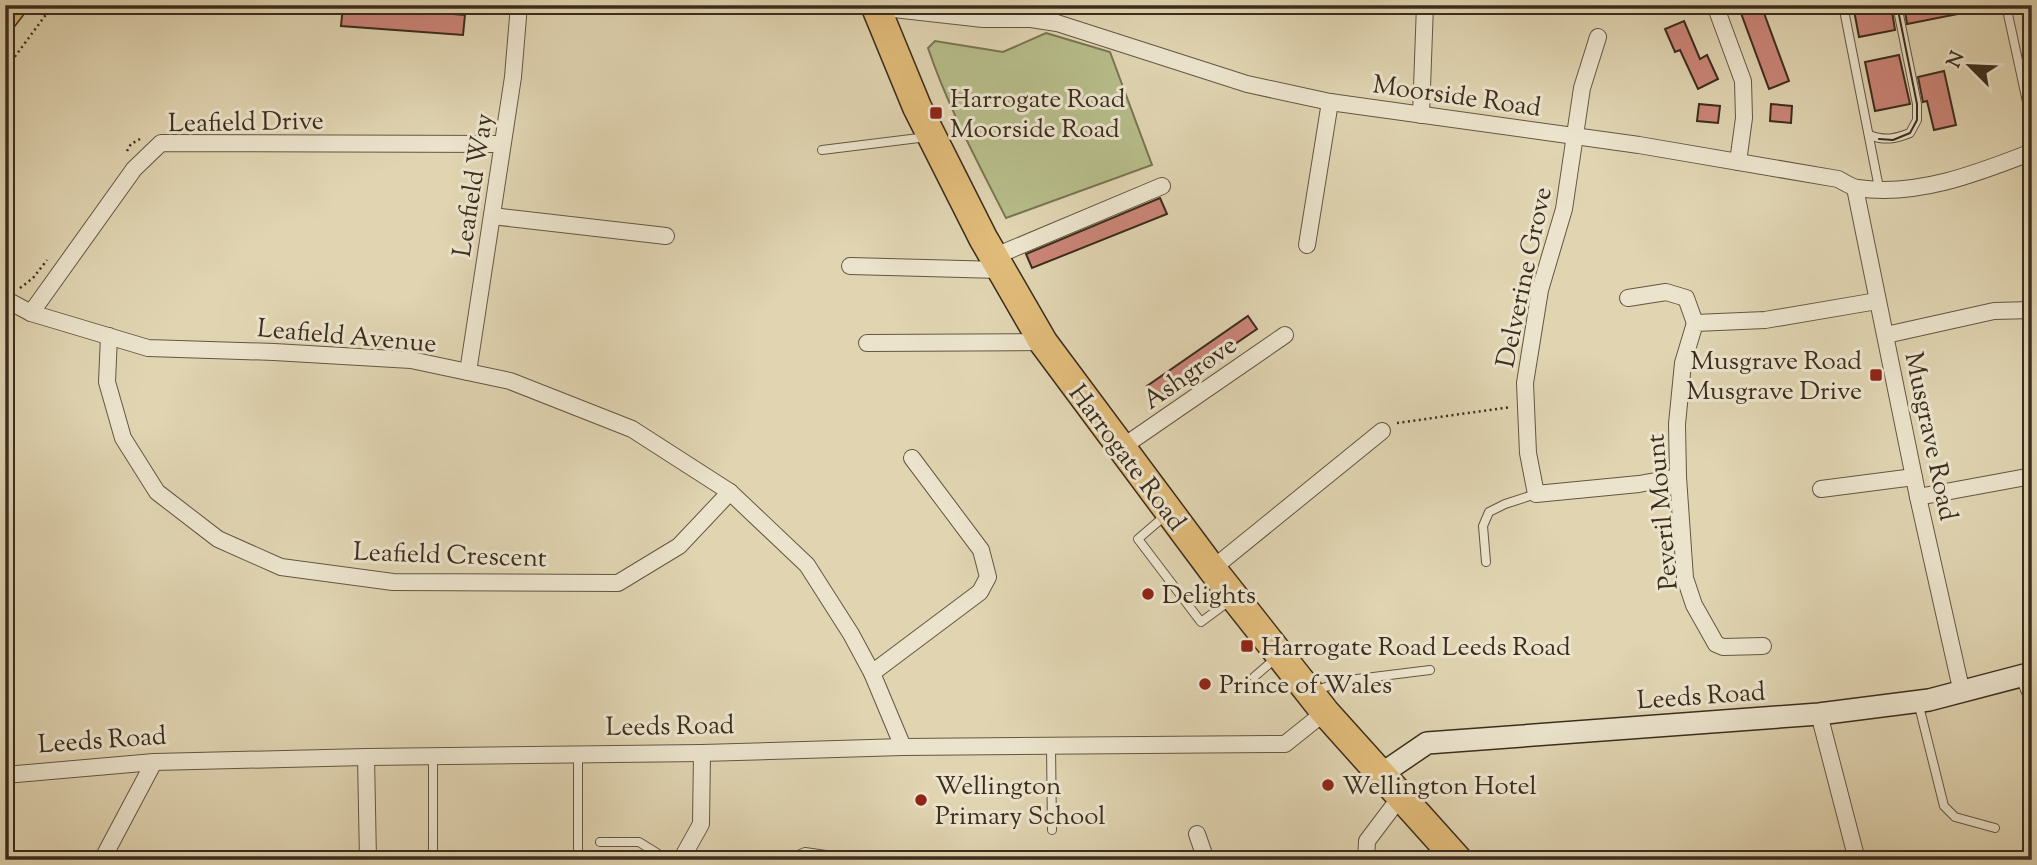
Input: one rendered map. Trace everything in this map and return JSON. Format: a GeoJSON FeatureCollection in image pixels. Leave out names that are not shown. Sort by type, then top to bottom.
{"type":"FeatureCollection","features":[{"type":"Feature","properties":{"kind":"highway","name":"Harrogate Road"},"geometry":{"type":"LineString","coordinates":[[876,6],[917,107],[997,264],[1043,342],[1234,598],[1317,702],[1458,860]]}},
{"type":"Feature","properties":{"kind":"main road"},"geometry":{"type":"LineString","coordinates":[[5,18],[15,5]]}},
{"type":"Feature","properties":{"kind":"street","name":"Leafield Way"},"geometry":{"type":"LineString","coordinates":[[468,372],[513,77],[519,5]]}},
{"type":"Feature","properties":{"kind":"street"},"geometry":{"type":"LineString","coordinates":[[1421,115],[1425,5]]}},
{"type":"Feature","properties":{"kind":"street"},"geometry":{"type":"LineString","coordinates":[[1715,5],[1742,81],[1744,118],[1738,162]]}},
{"type":"Feature","properties":{"kind":"street","name":"Moorside Road"},"geometry":{"type":"LineString","coordinates":[[876,6],[983,19],[1031,12],[1057,23],[1247,84],[1330,102],[1738,162],[1838,179],[1855,188],[1909,188],[1964,178],[2032,152]]}},
{"type":"Feature","properties":{"kind":"street","name":"Delverine Grove"},"geometry":{"type":"LineString","coordinates":[[1536,494],[1528,453],[1525,383],[1540,290],[1564,209],[1582,88],[1598,37]]}},
{"type":"Feature","properties":{"kind":"street"},"geometry":{"type":"LineString","coordinates":[[1307,245],[1330,102]]}},
{"type":"Feature","properties":{"kind":"street","name":"Leafield Drive"},"geometry":{"type":"LineString","coordinates":[[31,313],[134,169],[161,144],[502,144]]}},
{"type":"Feature","properties":{"kind":"street"},"geometry":{"type":"LineString","coordinates":[[850,266],[997,264],[1162,186]]}},
{"type":"Feature","properties":{"kind":"street","name":"Musgrave Road"},"geometry":{"type":"LineString","coordinates":[[1855,188],[1918,497],[1962,693]]}},
{"type":"Feature","properties":{"kind":"street"},"geometry":{"type":"LineString","coordinates":[[492,216],[666,236]]}},
{"type":"Feature","properties":{"kind":"street"},"geometry":{"type":"LineString","coordinates":[[1628,298],[1666,292],[1686,298],[1695,323],[1765,320],[1877,301]]}},
{"type":"Feature","properties":{"kind":"street","name":"Leafield Avenue"},"geometry":{"type":"LineString","coordinates":[[5,299],[31,313],[148,348],[411,360],[510,381],[632,429],[730,492],[807,565],[851,634],[872,673],[903,747]]}},
{"type":"Feature","properties":{"kind":"street"},"geometry":{"type":"LineString","coordinates":[[1886,334],[1994,311],[2032,310]]}},
{"type":"Feature","properties":{"kind":"street","name":"Peveril Mount"},"geometry":{"type":"LineString","coordinates":[[1695,323],[1683,363],[1677,424],[1685,578],[1694,606],[1716,644],[1723,647],[1763,646]]}},
{"type":"Feature","properties":{"kind":"street","name":"Ashgrove"},"geometry":{"type":"LineString","coordinates":[[1121,449],[1284,335]]}},
{"type":"Feature","properties":{"kind":"street","name":"Leafield Crescent"},"geometry":{"type":"LineString","coordinates":[[108,337],[107,382],[123,438],[157,492],[218,539],[281,567],[393,582],[618,583],[679,546],[730,492]]}},
{"type":"Feature","properties":{"kind":"street"},"geometry":{"type":"LineString","coordinates":[[867,343],[1043,342]]}},
{"type":"Feature","properties":{"kind":"street"},"geometry":{"type":"LineString","coordinates":[[1212,569],[1382,431]]}},
{"type":"Feature","properties":{"kind":"street"},"geometry":{"type":"LineString","coordinates":[[872,673],[980,592],[988,577],[981,550],[912,458]]}},
{"type":"Feature","properties":{"kind":"street"},"geometry":{"type":"LineString","coordinates":[[1918,497],[2032,476]]}},
{"type":"Feature","properties":{"kind":"street"},"geometry":{"type":"LineString","coordinates":[[1536,494],[1639,484],[1678,477]]}},
{"type":"Feature","properties":{"kind":"street"},"geometry":{"type":"LineString","coordinates":[[1821,489],[1914,477]]}},
{"type":"Feature","properties":{"kind":"street"},"geometry":{"type":"LineString","coordinates":[[2027,674],[2032,695]]}},
{"type":"Feature","properties":{"kind":"street","name":"Leeds Road"},"geometry":{"type":"LineString","coordinates":[[1380,775],[1427,744],[1819,714],[1918,702],[1962,693],[2027,674]]}},
{"type":"Feature","properties":{"kind":"street","name":"Leeds Road"},"geometry":{"type":"LineString","coordinates":[[5,775],[154,762],[903,747],[1285,744],[1317,702]]}},
{"type":"Feature","properties":{"kind":"street"},"geometry":{"type":"LineString","coordinates":[[1819,714],[1857,860]]}},
{"type":"Feature","properties":{"kind":"street"},"geometry":{"type":"LineString","coordinates":[[681,860],[701,824],[702,753]]}},
{"type":"Feature","properties":{"kind":"street"},"geometry":{"type":"LineString","coordinates":[[366,757],[368,860]]}},
{"type":"Feature","properties":{"kind":"street"},"geometry":{"type":"LineString","coordinates":[[102,860],[154,762]]}},
{"type":"Feature","properties":{"kind":"street"},"geometry":{"type":"LineString","coordinates":[[1366,860],[1367,841],[1401,796]]}},
{"type":"Feature","properties":{"kind":"street"},"geometry":{"type":"LineString","coordinates":[[1197,834],[1206,860]]}},
{"type":"Feature","properties":{"kind":"lane"},"geometry":{"type":"LineString","coordinates":[[1843,5],[1880,188]]}},
{"type":"Feature","properties":{"kind":"lane"},"geometry":{"type":"LineString","coordinates":[[1869,135],[1893,140],[1910,133],[1917,120],[1917,104],[1896,5]]}},
{"type":"Feature","properties":{"kind":"lane"},"geometry":{"type":"LineString","coordinates":[[2006,5],[2032,125]]}},
{"type":"Feature","properties":{"kind":"lane"},"geometry":{"type":"LineString","coordinates":[[822,150],[932,136]]}},
{"type":"Feature","properties":{"kind":"lane"},"geometry":{"type":"LineString","coordinates":[[1486,562],[1483,526],[1489,512],[1536,494]]}},
{"type":"Feature","properties":{"kind":"lane"},"geometry":{"type":"LineString","coordinates":[[1169,512],[1138,539],[1200,622],[1234,598]]}},
{"type":"Feature","properties":{"kind":"lane"},"geometry":{"type":"LineString","coordinates":[[1254,677],[1280,655]]}},
{"type":"Feature","properties":{"kind":"lane"},"geometry":{"type":"LineString","coordinates":[[1317,702],[1349,680],[1430,670]]}},
{"type":"Feature","properties":{"kind":"lane"},"geometry":{"type":"LineString","coordinates":[[1918,702],[1944,806],[1955,817],[1995,828]]}},
{"type":"Feature","properties":{"kind":"lane"},"geometry":{"type":"LineString","coordinates":[[1051,746],[1052,830]]}},
{"type":"Feature","properties":{"kind":"lane"},"geometry":{"type":"LineString","coordinates":[[578,754],[578,860]]}},
{"type":"Feature","properties":{"kind":"lane"},"geometry":{"type":"LineString","coordinates":[[433,756],[433,860]]}},
{"type":"Feature","properties":{"kind":"lane"},"geometry":{"type":"LineString","coordinates":[[600,842],[639,842],[668,860]]}},
{"type":"Feature","properties":{"kind":"lane"},"geometry":{"type":"LineString","coordinates":[[788,860],[805,852],[833,856]]}},
{"type":"Feature","properties":{"kind":"path"},"geometry":{"type":"LineString","coordinates":[[5,69],[52,5]]}},
{"type":"Feature","properties":{"kind":"path"},"geometry":{"type":"LineString","coordinates":[[1382,431],[1401,421],[1526,405]]}},
{"type":"Feature","properties":{"kind":"green space"},"geometry":{"type":"Polygon","coordinates":[[[1046,33],[1110,52],[1152,165],[1006,218],[954,113],[928,48],[935,41],[1003,52],[1046,33]]]}},
{"type":"Feature","properties":{"kind":"building"},"geometry":{"type":"Polygon","coordinates":[[[343,5],[465,15],[463,35],[341,26],[343,5]]]}},
{"type":"Feature","properties":{"kind":"building"},"geometry":{"type":"Polygon","coordinates":[[[1738,5],[1761,5],[1789,81],[1769,89],[1738,5]]]}},
{"type":"Feature","properties":{"kind":"building"},"geometry":{"type":"Polygon","coordinates":[[[1853,5],[1891,5],[1895,30],[1859,37],[1853,5]]]}},
{"type":"Feature","properties":{"kind":"building"},"geometry":{"type":"Polygon","coordinates":[[[1904,5],[1967,5],[1968,12],[1907,24],[1904,5]]]}},
{"type":"Feature","properties":{"kind":"building"},"geometry":{"type":"Polygon","coordinates":[[[1684,21],[1700,59],[1707,55],[1718,79],[1698,89],[1680,50],[1675,52],[1665,29],[1684,21]]]}},
{"type":"Feature","properties":{"kind":"building"},"geometry":{"type":"Polygon","coordinates":[[[1899,55],[1910,104],[1875,111],[1865,62],[1899,55]]]}},
{"type":"Feature","properties":{"kind":"building"},"geometry":{"type":"Polygon","coordinates":[[[1944,71],[1956,125],[1934,130],[1927,101],[1923,102],[1918,77],[1944,71]]]}},
{"type":"Feature","properties":{"kind":"building"},"geometry":{"type":"Polygon","coordinates":[[[1699,104],[1720,106],[1718,123],[1697,121],[1699,104]]]}},
{"type":"Feature","properties":{"kind":"building"},"geometry":{"type":"Polygon","coordinates":[[[1771,104],[1792,106],[1791,123],[1770,121],[1771,104]]]}},
{"type":"Feature","properties":{"kind":"building"},"geometry":{"type":"Polygon","coordinates":[[[1160,198],[1167,214],[1032,268],[1026,254],[1160,198]]]}},
{"type":"Feature","properties":{"kind":"building"},"geometry":{"type":"Polygon","coordinates":[[[1248,316],[1257,329],[1156,398],[1147,386],[1248,316]]]}},
{"type":"Feature","properties":{"kind":"tram line"},"geometry":{"type":"LineString","coordinates":[[1879,139],[1893,140],[1910,133],[1917,120],[1917,104],[1897,5]]}},
{"type":"Feature","properties":{"kind":"place","name":"Harrogate Road Moorside Road"},"geometry":{"type":"Point","coordinates":[936,113]}},
{"type":"Feature","properties":{"kind":"place","name":"Musgrave Road Musgrave Drive"},"geometry":{"type":"Point","coordinates":[1876,375]}},
{"type":"Feature","properties":{"kind":"place","name":"Delights"},"geometry":{"type":"Point","coordinates":[1148,594]}},
{"type":"Feature","properties":{"kind":"place","name":"Harrogate Road Leeds Road"},"geometry":{"type":"Point","coordinates":[1247,646]}},
{"type":"Feature","properties":{"kind":"place","name":"Prince of Wales"},"geometry":{"type":"Point","coordinates":[1205,684]}},
{"type":"Feature","properties":{"kind":"place","name":"Wellington Hotel"},"geometry":{"type":"Point","coordinates":[1328,785]}},
{"type":"Feature","properties":{"kind":"place","name":"Wellington Primary School"},"geometry":{"type":"Point","coordinates":[921,800]}}]}
